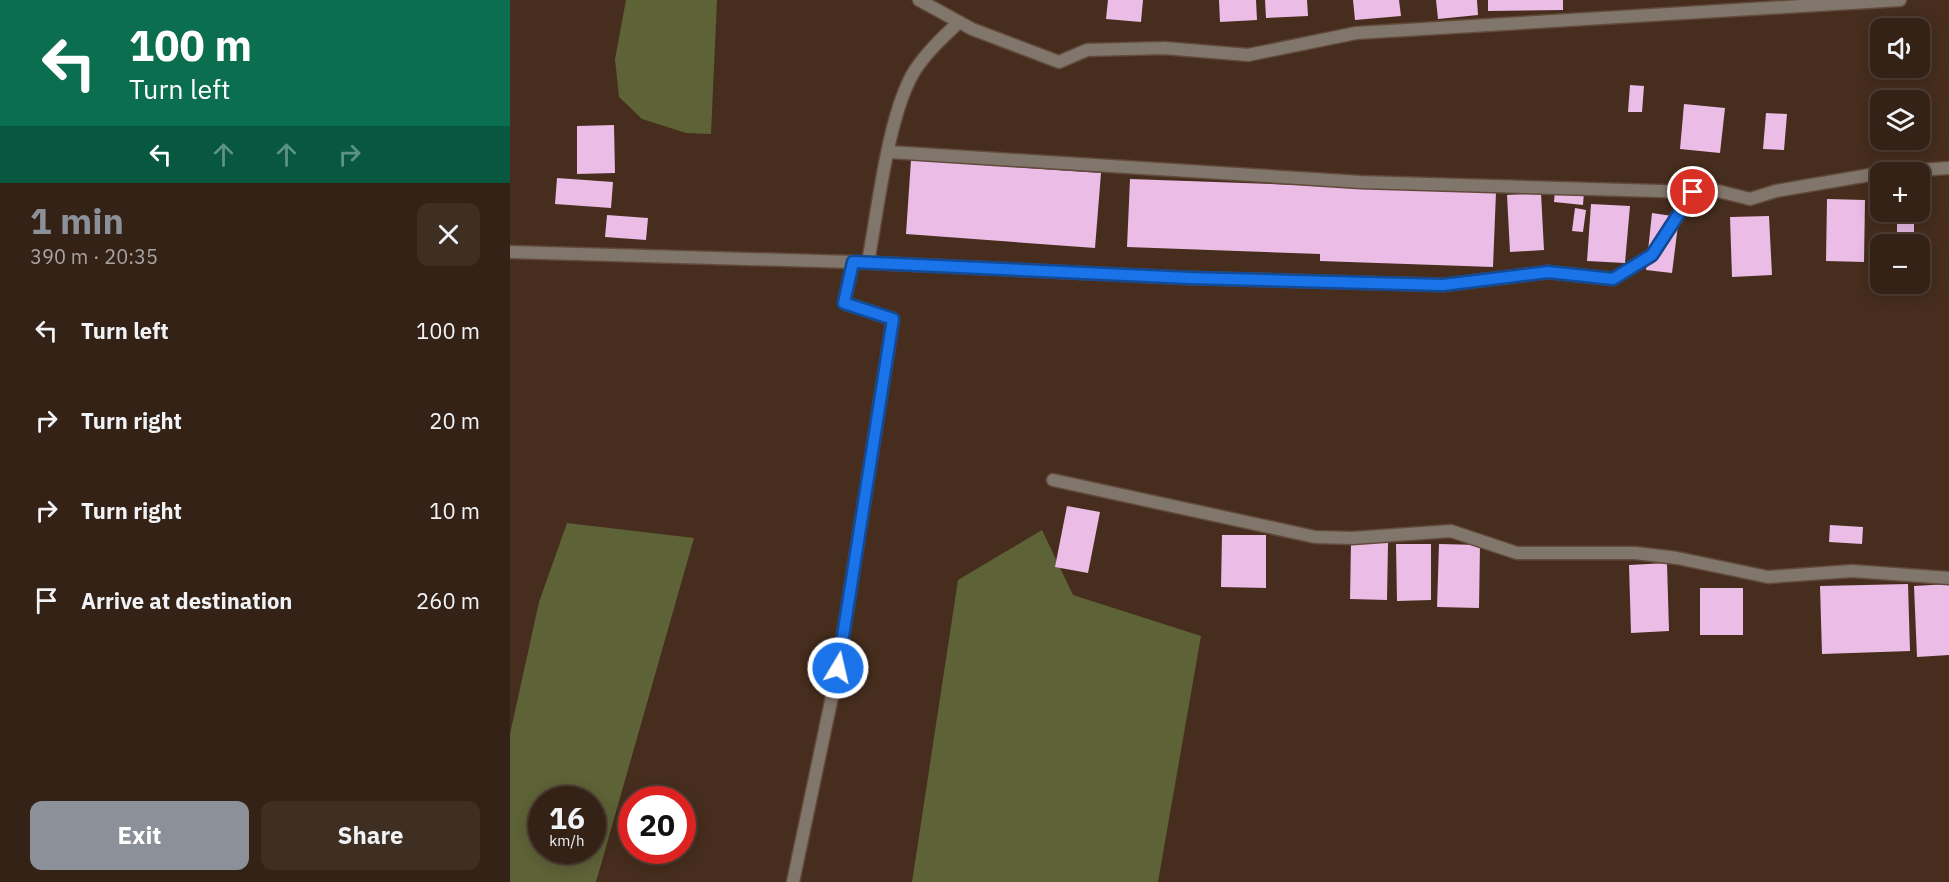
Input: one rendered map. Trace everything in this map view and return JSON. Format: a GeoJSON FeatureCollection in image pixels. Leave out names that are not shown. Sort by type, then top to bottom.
{"type":"FeatureCollection","features":[{"type":"Feature","properties":{"kind":"lane"},"geometry":{"type":"LineString","coordinates":[[919,0],[959,22],[1059,62],[1087,50],[1164,48],[1248,55],[1356,33],[1900,0]]}},
{"type":"Feature","properties":{"kind":"lane"},"geometry":{"type":"LineString","coordinates":[[868,262],[903,93],[915,70],[934,46],[959,22]]}},
{"type":"Feature","properties":{"kind":"lane"},"geometry":{"type":"LineString","coordinates":[[889,152],[1361,182],[1693,192],[1718,190],[1750,199],[1776,191],[1870,175]]}},
{"type":"Feature","properties":{"kind":"lane"},"geometry":{"type":"LineString","coordinates":[[1930,169],[1949,168]]}},
{"type":"Feature","properties":{"kind":"lane"},"geometry":{"type":"LineString","coordinates":[[510,252],[868,262],[1177,277],[1443,285],[1548,272],[1613,279],[1652,255],[1693,192]]}},
{"type":"Feature","properties":{"kind":"lane"},"geometry":{"type":"LineString","coordinates":[[793,882],[838,668],[893,319],[844,303],[853,262]]}},
{"type":"Feature","properties":{"kind":"lane"},"geometry":{"type":"LineString","coordinates":[[1053,480],[1315,537],[1352,538],[1451,531],[1517,553],[1635,553],[1677,558],[1768,577],[1852,572],[1949,579]]}},
{"type":"Feature","properties":{"kind":"green space"},"geometry":{"type":"Polygon","coordinates":[[[626,0],[717,0],[711,134],[686,133],[642,119],[619,97],[615,59],[626,0]]]}},
{"type":"Feature","properties":{"kind":"green space"},"geometry":{"type":"Polygon","coordinates":[[[567,523],[694,538],[623,786],[618,786],[618,805],[606,847],[606,786],[528,786],[528,864],[601,864],[596,882],[510,882],[510,734],[539,602],[567,523]]]}},
{"type":"Feature","properties":{"kind":"green space"},"geometry":{"type":"Polygon","coordinates":[[[1042,530],[1073,595],[1201,636],[1158,882],[912,882],[958,580],[1042,530]]]}},
{"type":"Feature","properties":{"kind":"building"},"geometry":{"type":"Polygon","coordinates":[[[1108,0],[1143,0],[1141,22],[1106,19],[1108,0]]]}},
{"type":"Feature","properties":{"kind":"building"},"geometry":{"type":"Polygon","coordinates":[[[1219,0],[1256,0],[1257,20],[1220,22],[1219,0]]]}},
{"type":"Feature","properties":{"kind":"building"},"geometry":{"type":"Polygon","coordinates":[[[1265,0],[1307,0],[1308,16],[1266,18],[1265,0]]]}},
{"type":"Feature","properties":{"kind":"building"},"geometry":{"type":"Polygon","coordinates":[[[1353,0],[1399,0],[1401,16],[1355,20],[1353,0]]]}},
{"type":"Feature","properties":{"kind":"building"},"geometry":{"type":"Polygon","coordinates":[[[1436,0],[1477,0],[1478,15],[1438,19],[1436,0]]]}},
{"type":"Feature","properties":{"kind":"building"},"geometry":{"type":"Polygon","coordinates":[[[1488,0],[1563,0],[1563,10],[1488,11],[1488,0]]]}},
{"type":"Feature","properties":{"kind":"building"},"geometry":{"type":"Polygon","coordinates":[[[1630,85],[1644,86],[1642,112],[1628,112],[1630,85]]]}},
{"type":"Feature","properties":{"kind":"building"},"geometry":{"type":"Polygon","coordinates":[[[1684,104],[1725,108],[1720,153],[1680,149],[1684,104]]]}},
{"type":"Feature","properties":{"kind":"building"},"geometry":{"type":"Polygon","coordinates":[[[1766,113],[1787,114],[1784,150],[1763,149],[1766,113]]]}},
{"type":"Feature","properties":{"kind":"building"},"geometry":{"type":"Polygon","coordinates":[[[614,125],[615,173],[577,174],[577,126],[614,125]]]}},
{"type":"Feature","properties":{"kind":"building"},"geometry":{"type":"Polygon","coordinates":[[[911,160],[1101,173],[1095,248],[906,234],[911,160]]]}},
{"type":"Feature","properties":{"kind":"building"},"geometry":{"type":"Polygon","coordinates":[[[557,178],[613,182],[611,208],[555,204],[557,178]]]}},
{"type":"Feature","properties":{"kind":"building"},"geometry":{"type":"Polygon","coordinates":[[[1130,179],[1496,192],[1493,267],[1320,261],[1320,254],[1127,247],[1130,179]]]}},
{"type":"Feature","properties":{"kind":"building"},"geometry":{"type":"Polygon","coordinates":[[[1555,190],[1584,192],[1583,205],[1554,202],[1555,190]]]}},
{"type":"Feature","properties":{"kind":"building"},"geometry":{"type":"Polygon","coordinates":[[[1541,193],[1544,250],[1510,252],[1507,195],[1541,193]]]}},
{"type":"Feature","properties":{"kind":"building"},"geometry":{"type":"Polygon","coordinates":[[[1827,199],[1865,200],[1864,262],[1826,261],[1827,199]]]}},
{"type":"Feature","properties":{"kind":"building"},"geometry":{"type":"Polygon","coordinates":[[[1591,204],[1630,206],[1625,263],[1587,261],[1591,204]]]}},
{"type":"Feature","properties":{"kind":"building"},"geometry":{"type":"Polygon","coordinates":[[[1575,208],[1586,210],[1583,232],[1572,231],[1575,208]]]}},
{"type":"Feature","properties":{"kind":"building"},"geometry":{"type":"Polygon","coordinates":[[[1652,213],[1679,217],[1672,273],[1646,270],[1652,213]]]}},
{"type":"Feature","properties":{"kind":"building"},"geometry":{"type":"Polygon","coordinates":[[[607,215],[648,218],[646,240],[605,237],[607,215]]]}},
{"type":"Feature","properties":{"kind":"building"},"geometry":{"type":"Polygon","coordinates":[[[1769,216],[1772,275],[1732,277],[1730,217],[1769,216]]]}},
{"type":"Feature","properties":{"kind":"building"},"geometry":{"type":"Polygon","coordinates":[[[1897,222],[1914,222],[1914,234],[1897,234],[1897,222]]]}},
{"type":"Feature","properties":{"kind":"building"},"geometry":{"type":"Polygon","coordinates":[[[1067,506],[1100,512],[1088,573],[1055,567],[1067,506]]]}},
{"type":"Feature","properties":{"kind":"building"},"geometry":{"type":"Polygon","coordinates":[[[1830,525],[1863,527],[1862,544],[1829,542],[1830,525]]]}},
{"type":"Feature","properties":{"kind":"building"},"geometry":{"type":"Polygon","coordinates":[[[1222,535],[1266,535],[1266,588],[1221,587],[1222,535]]]}},
{"type":"Feature","properties":{"kind":"building"},"geometry":{"type":"Polygon","coordinates":[[[1351,543],[1388,543],[1387,600],[1350,599],[1351,543]]]}},
{"type":"Feature","properties":{"kind":"building"},"geometry":{"type":"Polygon","coordinates":[[[1396,544],[1431,544],[1431,600],[1397,601],[1396,544]]]}},
{"type":"Feature","properties":{"kind":"building"},"geometry":{"type":"Polygon","coordinates":[[[1439,544],[1480,545],[1479,608],[1437,607],[1439,544]]]}},
{"type":"Feature","properties":{"kind":"building"},"geometry":{"type":"Polygon","coordinates":[[[1667,563],[1669,631],[1631,633],[1629,565],[1667,563]]]}},
{"type":"Feature","properties":{"kind":"building"},"geometry":{"type":"Polygon","coordinates":[[[1908,584],[1910,651],[1822,654],[1820,586],[1908,584]]]}},
{"type":"Feature","properties":{"kind":"building"},"geometry":{"type":"Polygon","coordinates":[[[1949,584],[1949,655],[1917,657],[1914,586],[1949,584]]]}},
{"type":"Feature","properties":{"kind":"building"},"geometry":{"type":"Polygon","coordinates":[[[1700,588],[1743,588],[1743,635],[1700,635],[1700,588]]]}},
{"type":"Feature","properties":{"kind":"route"},"geometry":{"type":"LineString","coordinates":[[838,668],[893,319],[844,303],[853,262],[1189,278],[1443,285],[1548,272],[1613,279],[1652,255],[1693,192]]}}]}
